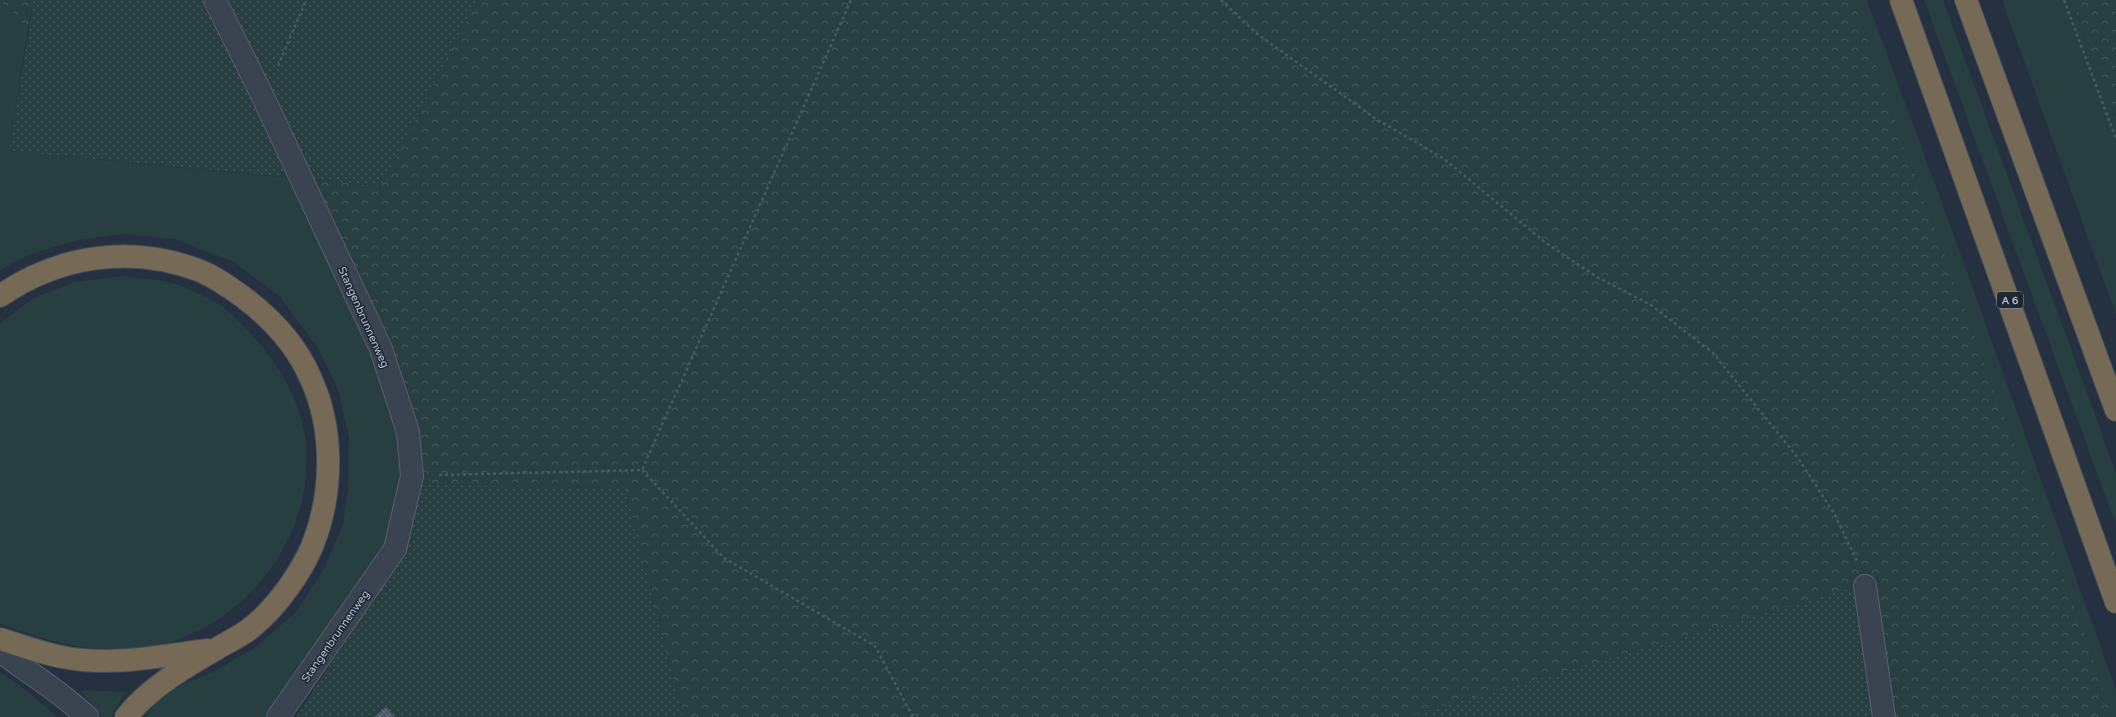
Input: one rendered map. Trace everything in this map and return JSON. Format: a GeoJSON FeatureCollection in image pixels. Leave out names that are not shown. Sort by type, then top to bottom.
{"type":"FeatureCollection","features":[{"type":"Feature","properties":{"kind":"highway","name":"A 6"},"geometry":{"type":"LineString","coordinates":[[1901,0],[2116,602]]}},
{"type":"Feature","properties":{"kind":"highway"},"geometry":{"type":"LineString","coordinates":[[1966,0],[2116,410]]}},
{"type":"Feature","properties":{"kind":"highway"},"geometry":{"type":"LineString","coordinates":[[0,296],[18,283],[41,272],[80,260],[117,255],[155,259],[199,270],[229,287],[263,312],[285,337],[311,379],[320,408],[327,441],[328,477],[322,513],[312,545],[278,602],[251,628],[165,680],[138,701],[126,717]]}},
{"type":"Feature","properties":{"kind":"highway"},"geometry":{"type":"LineString","coordinates":[[0,638],[62,657],[88,660],[142,660],[215,649]]}},
{"type":"Feature","properties":{"kind":"street","name":"Stangenbrunnenweg"},"geometry":{"type":"LineString","coordinates":[[215,0],[264,99],[381,349],[408,432],[412,476],[395,549],[278,717]]}},
{"type":"Feature","properties":{"kind":"street"},"geometry":{"type":"LineString","coordinates":[[1865,586],[1884,717]]}},
{"type":"Feature","properties":{"kind":"street"},"geometry":{"type":"LineString","coordinates":[[0,651],[67,698],[87,717]]}},
{"type":"Feature","properties":{"kind":"path"},"geometry":{"type":"LineString","coordinates":[[264,99],[306,0]]}},
{"type":"Feature","properties":{"kind":"path"},"geometry":{"type":"LineString","coordinates":[[642,470],[851,0]]}},
{"type":"Feature","properties":{"kind":"path"},"geometry":{"type":"LineString","coordinates":[[1221,0],[1256,34],[1376,119],[1444,158],[1546,243],[1597,277],[1651,305],[1713,354],[1798,458],[1836,515],[1855,554],[1865,586]]}},
{"type":"Feature","properties":{"kind":"path"},"geometry":{"type":"LineString","coordinates":[[2064,0],[2116,139]]}},
{"type":"Feature","properties":{"kind":"path"},"geometry":{"type":"LineString","coordinates":[[412,476],[642,470],[724,558],[875,646],[913,717]]}},
{"type":"Feature","properties":{"kind":"green space"},"geometry":{"type":"Polygon","coordinates":[[[34,0],[28,28],[0,1],[34,0]]]}},
{"type":"Feature","properties":{"kind":"green space"},"geometry":{"type":"Polygon","coordinates":[[[34,0],[477,0],[381,186],[9,151],[34,0]]]}},
{"type":"Feature","properties":{"kind":"green space"},"geometry":{"type":"Polygon","coordinates":[[[477,0],[1854,0],[1890,107],[2087,640],[2112,717],[1873,717],[1856,587],[1407,717],[683,717],[625,488],[419,485],[311,180],[381,186],[477,0]]]}},
{"type":"Feature","properties":{"kind":"green space"},"geometry":{"type":"Polygon","coordinates":[[[1854,0],[1867,0],[1952,230],[2116,690],[2116,717],[2112,717],[2087,640],[1890,107],[1854,0]]]}},
{"type":"Feature","properties":{"kind":"green space"},"geometry":{"type":"Polygon","coordinates":[[[1924,0],[1943,0],[2093,409],[2116,474],[2116,525],[1924,0]]]}},
{"type":"Feature","properties":{"kind":"green space"},"geometry":{"type":"Polygon","coordinates":[[[2002,0],[2072,0],[2116,116],[2116,315],[2002,0]]]}},
{"type":"Feature","properties":{"kind":"green space"},"geometry":{"type":"Polygon","coordinates":[[[2072,0],[2116,0],[2116,116],[2072,0]]]}},
{"type":"Feature","properties":{"kind":"green space"},"geometry":{"type":"Polygon","coordinates":[[[0,1],[28,28],[9,151],[290,178],[386,378],[397,420],[404,480],[379,565],[271,717],[145,717],[155,703],[177,687],[213,672],[253,649],[296,612],[324,569],[343,524],[348,490],[349,437],[338,389],[318,348],[280,297],[234,262],[175,239],[121,234],[78,240],[28,255],[0,270],[0,1]]]}},
{"type":"Feature","properties":{"kind":"green space"},"geometry":{"type":"Polygon","coordinates":[[[123,276],[169,282],[210,299],[232,314],[259,342],[277,366],[298,407],[305,436],[306,468],[302,500],[292,531],[277,559],[258,585],[235,607],[208,625],[179,639],[134,649],[88,648],[43,638],[0,623],[0,323],[34,298],[75,282],[123,276]]]}},
{"type":"Feature","properties":{"kind":"green space"},"geometry":{"type":"Polygon","coordinates":[[[419,485],[625,488],[683,717],[296,717],[397,562],[419,485]]]}},
{"type":"Feature","properties":{"kind":"green space"},"geometry":{"type":"Polygon","coordinates":[[[1856,587],[1873,717],[1407,717],[1856,587]]]}},
{"type":"Feature","properties":{"kind":"green space"},"geometry":{"type":"Polygon","coordinates":[[[0,672],[28,692],[57,717],[0,717],[0,672]]]}},
{"type":"Feature","properties":{"kind":"green space"},"geometry":{"type":"Polygon","coordinates":[[[80,690],[126,692],[115,709],[112,717],[102,717],[80,690]]]}},
{"type":"Feature","properties":{"kind":"building"},"geometry":{"type":"Polygon","coordinates":[[[386,707],[395,717],[374,717],[386,707]]]}}]}
